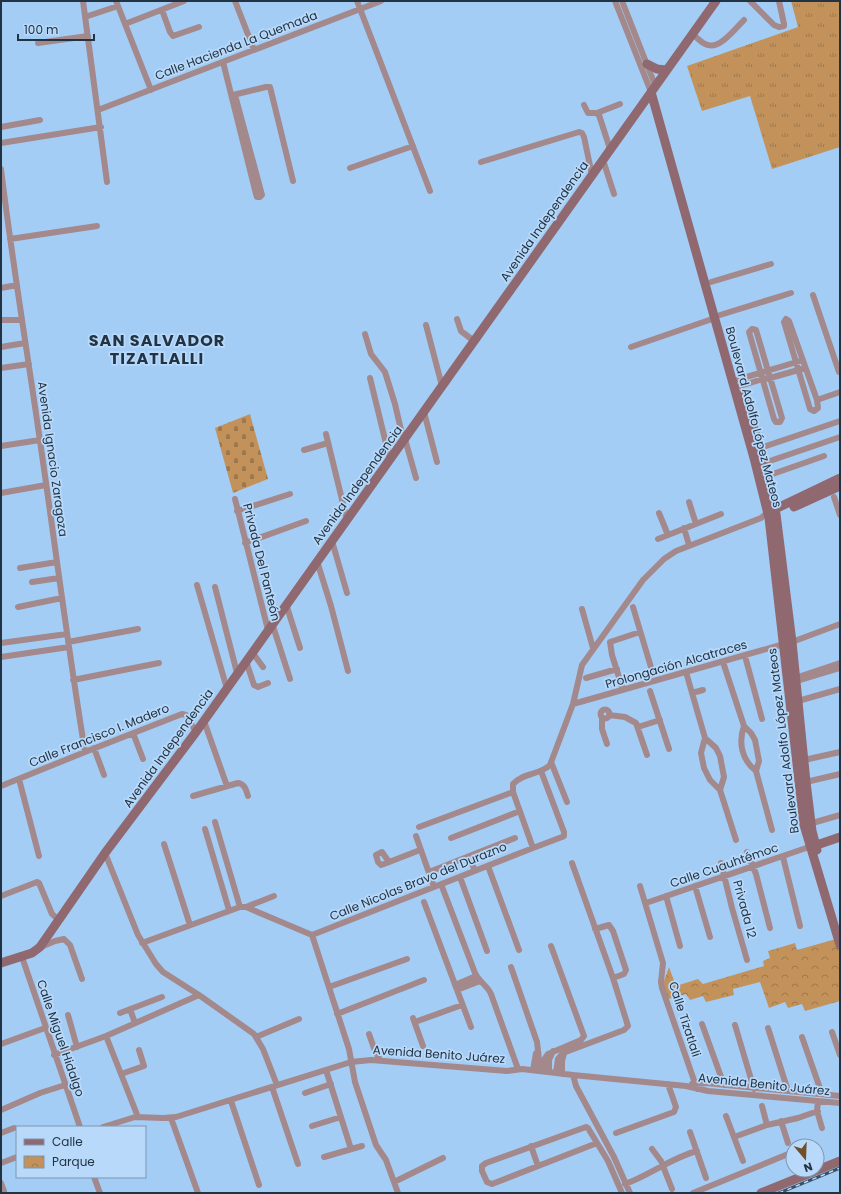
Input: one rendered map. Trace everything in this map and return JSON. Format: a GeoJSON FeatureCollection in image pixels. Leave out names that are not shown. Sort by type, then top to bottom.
{"type":"FeatureCollection","features":[{"type":"Feature","properties":{"kind":"street"},"geometry":{"type":"LineString","coordinates":[[83,1],[101,127],[107,182]]}},
{"type":"Feature","properties":{"kind":"street"},"geometry":{"type":"LineString","coordinates":[[125,24],[184,1]]}},
{"type":"Feature","properties":{"kind":"street"},"geometry":{"type":"LineString","coordinates":[[235,1],[254,50]]}},
{"type":"Feature","properties":{"kind":"street"},"geometry":{"type":"LineString","coordinates":[[357,1],[430,191]]}},
{"type":"Feature","properties":{"kind":"street","name":"Calle Hacienda La Quemada"},"geometry":{"type":"LineString","coordinates":[[98,110],[381,1]]}},
{"type":"Feature","properties":{"kind":"street","name":"Boulevard Adolfo López Mateos"},"geometry":{"type":"LineString","coordinates":[[615,1],[653,88],[711,282],[718,317]]}},
{"type":"Feature","properties":{"kind":"street","name":"Boulevard Adolfo López Mateos"},"geometry":{"type":"LineString","coordinates":[[622,1],[647,64],[737,382],[770,514]]}},
{"type":"Feature","properties":{"kind":"street","name":"Avenida Independencia"},"geometry":{"type":"LineString","coordinates":[[1,963],[35,952],[40,947],[105,853],[227,689],[716,1]]}},
{"type":"Feature","properties":{"kind":"street"},"geometry":{"type":"LineString","coordinates":[[750,1],[774,25],[779,27],[784,26],[784,24],[779,1]]}},
{"type":"Feature","properties":{"kind":"street"},"geometry":{"type":"LineString","coordinates":[[85,17],[117,4],[151,90]]}},
{"type":"Feature","properties":{"kind":"street"},"geometry":{"type":"LineString","coordinates":[[162,10],[170,32],[173,36],[199,27]]}},
{"type":"Feature","properties":{"kind":"street"},"geometry":{"type":"LineString","coordinates":[[692,34],[706,45],[716,45],[722,42],[744,20]]}},
{"type":"Feature","properties":{"kind":"street"},"geometry":{"type":"LineString","coordinates":[[38,43],[88,36]]}},
{"type":"Feature","properties":{"kind":"street"},"geometry":{"type":"LineString","coordinates":[[223,62],[247,150],[256,194],[260,197],[262,195],[247,150]]}},
{"type":"Feature","properties":{"kind":"street"},"geometry":{"type":"LineString","coordinates":[[647,64],[657,70],[666,70]]}},
{"type":"Feature","properties":{"kind":"street"},"geometry":{"type":"LineString","coordinates":[[233,95],[266,86],[270,88],[293,181]]}},
{"type":"Feature","properties":{"kind":"street"},"geometry":{"type":"LineString","coordinates":[[584,105],[588,113],[597,113],[620,104]]}},
{"type":"Feature","properties":{"kind":"street"},"geometry":{"type":"LineString","coordinates":[[597,113],[600,116],[610,149]]}},
{"type":"Feature","properties":{"kind":"street"},"geometry":{"type":"LineString","coordinates":[[1,126],[40,120]]}},
{"type":"Feature","properties":{"kind":"street"},"geometry":{"type":"LineString","coordinates":[[1,143],[101,127]]}},
{"type":"Feature","properties":{"kind":"street"},"geometry":{"type":"LineString","coordinates":[[481,162],[578,132],[582,133],[584,137],[592,175]]}},
{"type":"Feature","properties":{"kind":"street"},"geometry":{"type":"LineString","coordinates":[[350,168],[413,146]]}},
{"type":"Feature","properties":{"kind":"street"},"geometry":{"type":"LineString","coordinates":[[603,160],[614,194]]}},
{"type":"Feature","properties":{"kind":"street","name":"Avenida Ignacio Zaragoza"},"geometry":{"type":"LineString","coordinates":[[1,169],[73,680],[85,752]]}},
{"type":"Feature","properties":{"kind":"street"},"geometry":{"type":"LineString","coordinates":[[10,239],[97,226]]}},
{"type":"Feature","properties":{"kind":"street"},"geometry":{"type":"LineString","coordinates":[[711,282],[771,264]]}},
{"type":"Feature","properties":{"kind":"street"},"geometry":{"type":"LineString","coordinates":[[1,288],[17,285]]}},
{"type":"Feature","properties":{"kind":"street"},"geometry":{"type":"LineString","coordinates":[[631,347],[791,293]]}},
{"type":"Feature","properties":{"kind":"street"},"geometry":{"type":"LineString","coordinates":[[813,295],[838,365]]}},
{"type":"Feature","properties":{"kind":"street"},"geometry":{"type":"LineString","coordinates":[[457,319],[461,331],[474,342]]}},
{"type":"Feature","properties":{"kind":"street"},"geometry":{"type":"LineString","coordinates":[[786,319],[789,321],[803,360],[817,400],[818,408],[814,411],[811,410],[798,370],[784,322],[786,319]]}},
{"type":"Feature","properties":{"kind":"street"},"geometry":{"type":"LineString","coordinates":[[1,320],[22,320]]}},
{"type":"Feature","properties":{"kind":"street"},"geometry":{"type":"LineString","coordinates":[[426,325],[442,386]]}},
{"type":"Feature","properties":{"kind":"street"},"geometry":{"type":"LineString","coordinates":[[752,329],[756,330],[768,371],[782,418],[778,423],[774,420],[749,332],[752,329]]}},
{"type":"Feature","properties":{"kind":"street"},"geometry":{"type":"LineString","coordinates":[[365,334],[371,354],[385,372],[416,478]]}},
{"type":"Feature","properties":{"kind":"street"},"geometry":{"type":"LineString","coordinates":[[1,347],[26,343]]}},
{"type":"Feature","properties":{"kind":"street"},"geometry":{"type":"LineString","coordinates":[[737,382],[762,376],[768,371],[803,360]]}},
{"type":"Feature","properties":{"kind":"street"},"geometry":{"type":"LineString","coordinates":[[1,368],[29,364]]}},
{"type":"Feature","properties":{"kind":"street"},"geometry":{"type":"LineString","coordinates":[[762,376],[770,378],[806,368]]}},
{"type":"Feature","properties":{"kind":"street"},"geometry":{"type":"LineString","coordinates":[[370,378],[390,460]]}},
{"type":"Feature","properties":{"kind":"street","name":"Boulevard Adolfo López Mateos"},"geometry":{"type":"LineString","coordinates":[[737,382],[760,448],[767,476],[770,514],[788,643],[807,824],[840,945]]}},
{"type":"Feature","properties":{"kind":"street"},"geometry":{"type":"LineString","coordinates":[[817,400],[840,392]]}},
{"type":"Feature","properties":{"kind":"street"},"geometry":{"type":"LineString","coordinates":[[424,412],[437,462]]}},
{"type":"Feature","properties":{"kind":"street"},"geometry":{"type":"LineString","coordinates":[[760,448],[840,421]]}},
{"type":"Feature","properties":{"kind":"street"},"geometry":{"type":"LineString","coordinates":[[326,434],[347,520]]}},
{"type":"Feature","properties":{"kind":"street"},"geometry":{"type":"LineString","coordinates":[[764,463],[840,437]]}},
{"type":"Feature","properties":{"kind":"street"},"geometry":{"type":"LineString","coordinates":[[1,446],[40,440]]}},
{"type":"Feature","properties":{"kind":"street"},"geometry":{"type":"LineString","coordinates":[[304,450],[328,443]]}},
{"type":"Feature","properties":{"kind":"street"},"geometry":{"type":"LineString","coordinates":[[767,476],[824,456]]}},
{"type":"Feature","properties":{"kind":"street"},"geometry":{"type":"LineString","coordinates":[[770,514],[840,478]]}},
{"type":"Feature","properties":{"kind":"street"},"geometry":{"type":"LineString","coordinates":[[1,493],[46,485]]}},
{"type":"Feature","properties":{"kind":"street"},"geometry":{"type":"LineString","coordinates":[[533,848],[513,792],[513,784],[517,780],[548,767],[573,704],[579,671],[593,648],[643,580],[664,559],[676,551],[840,486]]}},
{"type":"Feature","properties":{"kind":"street"},"geometry":{"type":"LineString","coordinates":[[238,511],[290,494]]}},
{"type":"Feature","properties":{"kind":"street"},"geometry":{"type":"LineString","coordinates":[[834,497],[840,515]]}},
{"type":"Feature","properties":{"kind":"street","name":"Privada Del Panteón"},"geometry":{"type":"LineString","coordinates":[[235,499],[245,543],[270,627],[290,679]]}},
{"type":"Feature","properties":{"kind":"street"},"geometry":{"type":"LineString","coordinates":[[689,502],[696,524]]}},
{"type":"Feature","properties":{"kind":"street"},"geometry":{"type":"LineString","coordinates":[[659,513],[668,535]]}},
{"type":"Feature","properties":{"kind":"street"},"geometry":{"type":"LineString","coordinates":[[658,539],[721,514]]}},
{"type":"Feature","properties":{"kind":"street"},"geometry":{"type":"LineString","coordinates":[[245,543],[306,521]]}},
{"type":"Feature","properties":{"kind":"street"},"geometry":{"type":"LineString","coordinates":[[684,528],[689,545]]}},
{"type":"Feature","properties":{"kind":"street"},"geometry":{"type":"LineString","coordinates":[[332,541],[347,593]]}},
{"type":"Feature","properties":{"kind":"street"},"geometry":{"type":"LineString","coordinates":[[317,561],[331,606],[348,671]]}},
{"type":"Feature","properties":{"kind":"street"},"geometry":{"type":"LineString","coordinates":[[20,568],[57,562]]}},
{"type":"Feature","properties":{"kind":"street"},"geometry":{"type":"LineString","coordinates":[[32,582],[59,578]]}},
{"type":"Feature","properties":{"kind":"street"},"geometry":{"type":"LineString","coordinates":[[197,585],[227,689]]}},
{"type":"Feature","properties":{"kind":"street"},"geometry":{"type":"LineString","coordinates":[[215,587],[237,673]]}},
{"type":"Feature","properties":{"kind":"street"},"geometry":{"type":"LineString","coordinates":[[18,607],[62,598]]}},
{"type":"Feature","properties":{"kind":"street"},"geometry":{"type":"LineString","coordinates":[[286,604],[300,648]]}},
{"type":"Feature","properties":{"kind":"street"},"geometry":{"type":"LineString","coordinates":[[633,607],[653,674]]}},
{"type":"Feature","properties":{"kind":"street"},"geometry":{"type":"LineString","coordinates":[[582,609],[593,648]]}},
{"type":"Feature","properties":{"kind":"street","name":"Prolongación Alcatraces"},"geometry":{"type":"LineString","coordinates":[[573,704],[601,703],[624,690],[788,643],[840,624]]}},
{"type":"Feature","properties":{"kind":"street"},"geometry":{"type":"LineString","coordinates":[[1,657],[138,629]]}},
{"type":"Feature","properties":{"kind":"street"},"geometry":{"type":"LineString","coordinates":[[624,690],[610,642],[640,632]]}},
{"type":"Feature","properties":{"kind":"street"},"geometry":{"type":"LineString","coordinates":[[1,643],[67,634]]}},
{"type":"Feature","properties":{"kind":"street","name":"Boulevard Adolfo López Mateos"},"geometry":{"type":"LineString","coordinates":[[788,643],[796,680],[806,782],[807,824]]}},
{"type":"Feature","properties":{"kind":"street"},"geometry":{"type":"LineString","coordinates":[[252,652],[263,667]]}},
{"type":"Feature","properties":{"kind":"street"},"geometry":{"type":"LineString","coordinates":[[745,656],[762,719]]}},
{"type":"Feature","properties":{"kind":"street"},"geometry":{"type":"LineString","coordinates":[[246,661],[254,685],[258,687],[268,683]]}},
{"type":"Feature","properties":{"kind":"street"},"geometry":{"type":"LineString","coordinates":[[723,662],[744,726],[751,733],[754,740],[758,761],[756,772],[772,830]]}},
{"type":"Feature","properties":{"kind":"street"},"geometry":{"type":"LineString","coordinates":[[73,680],[159,663]]}},
{"type":"Feature","properties":{"kind":"street"},"geometry":{"type":"LineString","coordinates":[[796,680],[840,663]]}},
{"type":"Feature","properties":{"kind":"street"},"geometry":{"type":"LineString","coordinates":[[796,680],[840,668]]}},
{"type":"Feature","properties":{"kind":"street"},"geometry":{"type":"LineString","coordinates":[[586,678],[617,669]]}},
{"type":"Feature","properties":{"kind":"street"},"geometry":{"type":"LineString","coordinates":[[686,672],[705,738],[701,753],[704,768],[710,780],[720,790],[736,840]]}},
{"type":"Feature","properties":{"kind":"street"},"geometry":{"type":"LineString","coordinates":[[798,701],[840,689]]}},
{"type":"Feature","properties":{"kind":"street"},"geometry":{"type":"LineString","coordinates":[[692,693],[703,690]]}},
{"type":"Feature","properties":{"kind":"street"},"geometry":{"type":"LineString","coordinates":[[650,692],[669,749]]}},
{"type":"Feature","properties":{"kind":"street"},"geometry":{"type":"LineString","coordinates":[[601,703],[608,711],[609,715]]}},
{"type":"Feature","properties":{"kind":"street"},"geometry":{"type":"LineString","coordinates":[[601,703],[600,713],[602,717],[602,729],[606,744]]}},
{"type":"Feature","properties":{"kind":"street","name":"Calle Francisco I. Madero"},"geometry":{"type":"LineString","coordinates":[[1,786],[94,748],[184,714],[196,732]]}},
{"type":"Feature","properties":{"kind":"street"},"geometry":{"type":"LineString","coordinates":[[602,717],[606,718],[609,715],[633,720],[638,727],[647,755]]}},
{"type":"Feature","properties":{"kind":"street"},"geometry":{"type":"LineString","coordinates":[[638,727],[660,720]]}},
{"type":"Feature","properties":{"kind":"street"},"geometry":{"type":"LineString","coordinates":[[204,721],[227,786]]}},
{"type":"Feature","properties":{"kind":"street"},"geometry":{"type":"LineString","coordinates":[[744,726],[741,735],[743,753],[746,761],[756,772]]}},
{"type":"Feature","properties":{"kind":"street"},"geometry":{"type":"LineString","coordinates":[[133,733],[143,759]]}},
{"type":"Feature","properties":{"kind":"street"},"geometry":{"type":"LineString","coordinates":[[705,738],[716,748],[720,756],[724,777],[720,790]]}},
{"type":"Feature","properties":{"kind":"street"},"geometry":{"type":"LineString","coordinates":[[94,748],[104,774]]}},
{"type":"Feature","properties":{"kind":"street"},"geometry":{"type":"LineString","coordinates":[[804,760],[840,752]]}},
{"type":"Feature","properties":{"kind":"street"},"geometry":{"type":"LineString","coordinates":[[551,762],[567,802]]}},
{"type":"Feature","properties":{"kind":"street","name":"Calle Nicolas Bravo del Durazno"},"geometry":{"type":"LineString","coordinates":[[312,935],[564,836],[564,832],[541,771]]}},
{"type":"Feature","properties":{"kind":"street"},"geometry":{"type":"LineString","coordinates":[[806,782],[840,774]]}},
{"type":"Feature","properties":{"kind":"street"},"geometry":{"type":"LineString","coordinates":[[19,779],[39,856]]}},
{"type":"Feature","properties":{"kind":"street"},"geometry":{"type":"LineString","coordinates":[[193,796],[238,783],[245,787],[248,796]]}},
{"type":"Feature","properties":{"kind":"street"},"geometry":{"type":"LineString","coordinates":[[419,827],[513,792]]}},
{"type":"Feature","properties":{"kind":"street"},"geometry":{"type":"LineString","coordinates":[[451,838],[520,811]]}},
{"type":"Feature","properties":{"kind":"street"},"geometry":{"type":"LineString","coordinates":[[807,824],[840,815]]}},
{"type":"Feature","properties":{"kind":"street"},"geometry":{"type":"LineString","coordinates":[[215,822],[243,907],[312,935],[350,1053],[355,1082],[376,1146],[386,1160],[398,1193]]}},
{"type":"Feature","properties":{"kind":"street"},"geometry":{"type":"LineString","coordinates":[[205,829],[229,910]]}},
{"type":"Feature","properties":{"kind":"street"},"geometry":{"type":"LineString","coordinates":[[416,836],[434,887]]}},
{"type":"Feature","properties":{"kind":"street"},"geometry":{"type":"LineString","coordinates":[[812,846],[840,837]]}},
{"type":"Feature","properties":{"kind":"street"},"geometry":{"type":"LineString","coordinates":[[429,872],[514,838]]}},
{"type":"Feature","properties":{"kind":"street"},"geometry":{"type":"LineString","coordinates":[[164,844],[190,925]]}},
{"type":"Feature","properties":{"kind":"street","name":"Boulevard Adolfo López Mateos"},"geometry":{"type":"LineString","coordinates":[[812,846],[840,924]]}},
{"type":"Feature","properties":{"kind":"street","name":"Calle Cuauhtémoc"},"geometry":{"type":"LineString","coordinates":[[646,903],[812,846]]}},
{"type":"Feature","properties":{"kind":"street"},"geometry":{"type":"LineString","coordinates":[[389,862],[420,850]]}},
{"type":"Feature","properties":{"kind":"street"},"geometry":{"type":"LineString","coordinates":[[747,852],[753,867],[770,928]]}},
{"type":"Feature","properties":{"kind":"street"},"geometry":{"type":"LineString","coordinates":[[105,853],[142,943],[156,964],[163,972],[243,1025],[256,1036],[274,1086],[298,1164]]}},
{"type":"Feature","properties":{"kind":"street"},"geometry":{"type":"LineString","coordinates":[[469,856],[475,871]]}},
{"type":"Feature","properties":{"kind":"street"},"geometry":{"type":"LineString","coordinates":[[783,857],[800,926]]}},
{"type":"Feature","properties":{"kind":"street","name":"Privada 12"},"geometry":{"type":"LineString","coordinates":[[721,862],[747,960]]}},
{"type":"Feature","properties":{"kind":"street"},"geometry":{"type":"LineString","coordinates":[[559,1073],[558,1059],[565,1052],[627,1028],[628,1024],[572,863]]}},
{"type":"Feature","properties":{"kind":"street"},"geometry":{"type":"LineString","coordinates":[[488,866],[519,950]]}},
{"type":"Feature","properties":{"kind":"street"},"geometry":{"type":"LineString","coordinates":[[460,877],[487,951]]}},
{"type":"Feature","properties":{"kind":"street"},"geometry":{"type":"LineString","coordinates":[[1,896],[37,882],[39,883],[52,914],[59,920]]}},
{"type":"Feature","properties":{"kind":"street"},"geometry":{"type":"LineString","coordinates":[[441,884],[478,979],[492,994],[518,1069]]}},
{"type":"Feature","properties":{"kind":"street","name":"Calle Tizatlali"},"geometry":{"type":"LineString","coordinates":[[640,886],[663,963],[661,982],[662,988],[696,1086]]}},
{"type":"Feature","properties":{"kind":"street"},"geometry":{"type":"LineString","coordinates":[[695,886],[710,937]]}},
{"type":"Feature","properties":{"kind":"street"},"geometry":{"type":"LineString","coordinates":[[142,943],[229,910],[243,907],[274,896]]}},
{"type":"Feature","properties":{"kind":"street"},"geometry":{"type":"LineString","coordinates":[[666,896],[680,946]]}},
{"type":"Feature","properties":{"kind":"street"},"geometry":{"type":"LineString","coordinates":[[424,902],[471,1027]]}},
{"type":"Feature","properties":{"kind":"street"},"geometry":{"type":"LineString","coordinates":[[595,929],[609,925],[613,931],[626,970],[624,974],[613,978]]}},
{"type":"Feature","properties":{"kind":"street"},"geometry":{"type":"LineString","coordinates":[[40,947],[64,939],[70,945],[82,979]]}},
{"type":"Feature","properties":{"kind":"street"},"geometry":{"type":"LineString","coordinates":[[541,1071],[545,1058],[548,1054],[581,1040],[584,1036],[551,946]]}},
{"type":"Feature","properties":{"kind":"street","name":"Calle Miguel Hidalgo"},"geometry":{"type":"LineString","coordinates":[[22,956],[54,1055],[80,1126]]}},
{"type":"Feature","properties":{"kind":"street"},"geometry":{"type":"LineString","coordinates":[[328,987],[407,960]]}},
{"type":"Feature","properties":{"kind":"street"},"geometry":{"type":"LineString","coordinates":[[510,967],[536,1039],[538,1050],[535,1059],[541,1071]]}},
{"type":"Feature","properties":{"kind":"street"},"geometry":{"type":"LineString","coordinates":[[456,987],[478,979]]}},
{"type":"Feature","properties":{"kind":"street"},"geometry":{"type":"LineString","coordinates":[[337,1014],[424,980]]}},
{"type":"Feature","properties":{"kind":"street"},"geometry":{"type":"LineString","coordinates":[[54,1055],[106,1036],[198,995]]}},
{"type":"Feature","properties":{"kind":"street"},"geometry":{"type":"LineString","coordinates":[[120,1013],[162,997]]}},
{"type":"Feature","properties":{"kind":"street"},"geometry":{"type":"LineString","coordinates":[[423,1046],[414,1020],[462,1004]]}},
{"type":"Feature","properties":{"kind":"street"},"geometry":{"type":"LineString","coordinates":[[130,1009],[136,1023]]}},
{"type":"Feature","properties":{"kind":"street"},"geometry":{"type":"LineString","coordinates":[[68,1016],[77,1047]]}},
{"type":"Feature","properties":{"kind":"street"},"geometry":{"type":"LineString","coordinates":[[256,1036],[299,1019]]}},
{"type":"Feature","properties":{"kind":"street"},"geometry":{"type":"LineString","coordinates":[[702,1024],[724,1085]]}},
{"type":"Feature","properties":{"kind":"street"},"geometry":{"type":"LineString","coordinates":[[735,1025],[754,1089]]}},
{"type":"Feature","properties":{"kind":"street"},"geometry":{"type":"LineString","coordinates":[[1,1044],[45,1028]]}},
{"type":"Feature","properties":{"kind":"street"},"geometry":{"type":"LineString","coordinates":[[768,1028],[788,1091]]}},
{"type":"Feature","properties":{"kind":"street"},"geometry":{"type":"LineString","coordinates":[[832,1032],[840,1055]]}},
{"type":"Feature","properties":{"kind":"street"},"geometry":{"type":"LineString","coordinates":[[369,1034],[380,1060]]}},
{"type":"Feature","properties":{"kind":"street"},"geometry":{"type":"LineString","coordinates":[[106,1036],[138,1117]]}},
{"type":"Feature","properties":{"kind":"street"},"geometry":{"type":"LineString","coordinates":[[802,1037],[822,1094]]}},
{"type":"Feature","properties":{"kind":"street"},"geometry":{"type":"LineString","coordinates":[[121,1074],[144,1066],[139,1050]]}},
{"type":"Feature","properties":{"kind":"street","name":"Avenida Benito Juárez"},"geometry":{"type":"LineString","coordinates":[[106,1126],[138,1117],[170,1118],[230,1101],[351,1062],[380,1060],[507,1072],[518,1069],[686,1086],[724,1085],[741,1091],[754,1089],[840,1096]]}},
{"type":"Feature","properties":{"kind":"street"},"geometry":{"type":"LineString","coordinates":[[326,1070],[351,1149]]}},
{"type":"Feature","properties":{"kind":"street"},"geometry":{"type":"LineString","coordinates":[[573,1075],[576,1086],[614,1156],[630,1193]]}},
{"type":"Feature","properties":{"kind":"street"},"geometry":{"type":"LineString","coordinates":[[1,1110],[65,1084]]}},
{"type":"Feature","properties":{"kind":"street"},"geometry":{"type":"LineString","coordinates":[[305,1093],[331,1084]]}},
{"type":"Feature","properties":{"kind":"street"},"geometry":{"type":"LineString","coordinates":[[616,1133],[674,1112],[676,1106],[668,1084]]}},
{"type":"Feature","properties":{"kind":"street","name":"Avenida Benito Juárez"},"geometry":{"type":"LineString","coordinates":[[696,1086],[839,1103]]}},
{"type":"Feature","properties":{"kind":"street"},"geometry":{"type":"LineString","coordinates":[[839,1103],[840,1096]]}},
{"type":"Feature","properties":{"kind":"street"},"geometry":{"type":"LineString","coordinates":[[230,1101],[258,1185]]}},
{"type":"Feature","properties":{"kind":"street"},"geometry":{"type":"LineString","coordinates":[[820,1101],[818,1112],[822,1128]]}},
{"type":"Feature","properties":{"kind":"street"},"geometry":{"type":"LineString","coordinates":[[762,1106],[767,1124]]}},
{"type":"Feature","properties":{"kind":"street"},"geometry":{"type":"LineString","coordinates":[[734,1137],[767,1124],[798,1118],[818,1112]]}},
{"type":"Feature","properties":{"kind":"street"},"geometry":{"type":"LineString","coordinates":[[726,1116],[743,1161]]}},
{"type":"Feature","properties":{"kind":"street"},"geometry":{"type":"LineString","coordinates":[[312,1126],[341,1117]]}},
{"type":"Feature","properties":{"kind":"street"},"geometry":{"type":"LineString","coordinates":[[170,1118],[198,1193]]}},
{"type":"Feature","properties":{"kind":"street"},"geometry":{"type":"LineString","coordinates":[[781,1121],[786,1138]]}},
{"type":"Feature","properties":{"kind":"street"},"geometry":{"type":"LineString","coordinates":[[597,1143],[490,1184],[487,1182],[482,1170],[482,1166],[486,1163],[584,1126],[588,1128],[608,1161],[622,1193]]}},
{"type":"Feature","properties":{"kind":"street"},"geometry":{"type":"LineString","coordinates":[[1,1133],[14,1128]]}},
{"type":"Feature","properties":{"kind":"street"},"geometry":{"type":"LineString","coordinates":[[690,1132],[706,1178]]}},
{"type":"Feature","properties":{"kind":"street"},"geometry":{"type":"LineString","coordinates":[[324,1157],[362,1146]]}},
{"type":"Feature","properties":{"kind":"street"},"geometry":{"type":"LineString","coordinates":[[531,1146],[538,1166]]}},
{"type":"Feature","properties":{"kind":"street"},"geometry":{"type":"LineString","coordinates":[[652,1149],[663,1166],[672,1189]]}},
{"type":"Feature","properties":{"kind":"street"},"geometry":{"type":"LineString","coordinates":[[625,1183],[679,1157],[697,1151]]}},
{"type":"Feature","properties":{"kind":"street"},"geometry":{"type":"LineString","coordinates":[[693,1193],[785,1155]]}},
{"type":"Feature","properties":{"kind":"street"},"geometry":{"type":"LineString","coordinates":[[1,1163],[16,1157]]}},
{"type":"Feature","properties":{"kind":"street"},"geometry":{"type":"LineString","coordinates":[[394,1182],[443,1158]]}},
{"type":"Feature","properties":{"kind":"street"},"geometry":{"type":"LineString","coordinates":[[760,1193],[840,1161]]}},
{"type":"Feature","properties":{"kind":"street"},"geometry":{"type":"LineString","coordinates":[[94,1178],[100,1193]]}},
{"type":"Feature","properties":{"kind":"street"},"geometry":{"type":"LineString","coordinates":[[1,1183],[4,1191]]}},
{"type":"Feature","properties":{"kind":"green space"},"geometry":{"type":"Polygon","coordinates":[[[791,1],[840,1],[840,147],[772,169],[750,96],[702,111],[687,66],[798,27],[791,1]]]}},
{"type":"Feature","properties":{"kind":"green space"},"geometry":{"type":"Polygon","coordinates":[[[250,414],[268,479],[233,493],[215,428],[250,414]]]}},
{"type":"Feature","properties":{"kind":"green space"},"geometry":{"type":"Polygon","coordinates":[[[836,939],[840,954],[840,1001],[805,1011],[802,1004],[788,1008],[785,1002],[769,1008],[760,982],[733,989],[734,995],[706,1002],[703,996],[690,1000],[686,994],[668,999],[663,984],[669,967],[676,986],[698,979],[703,984],[764,966],[763,961],[770,958],[768,951],[795,943],[797,950],[836,939]]]}},
{"type":"Feature","properties":{"kind":"railway"},"geometry":{"type":"LineString","coordinates":[[779,1193],[840,1168]]}},
{"type":"Feature","properties":{"kind":"district","name":"SAN SALVADOR TIZATLALLI"},"geometry":{"type":"Point","coordinates":[157,349]}}]}
